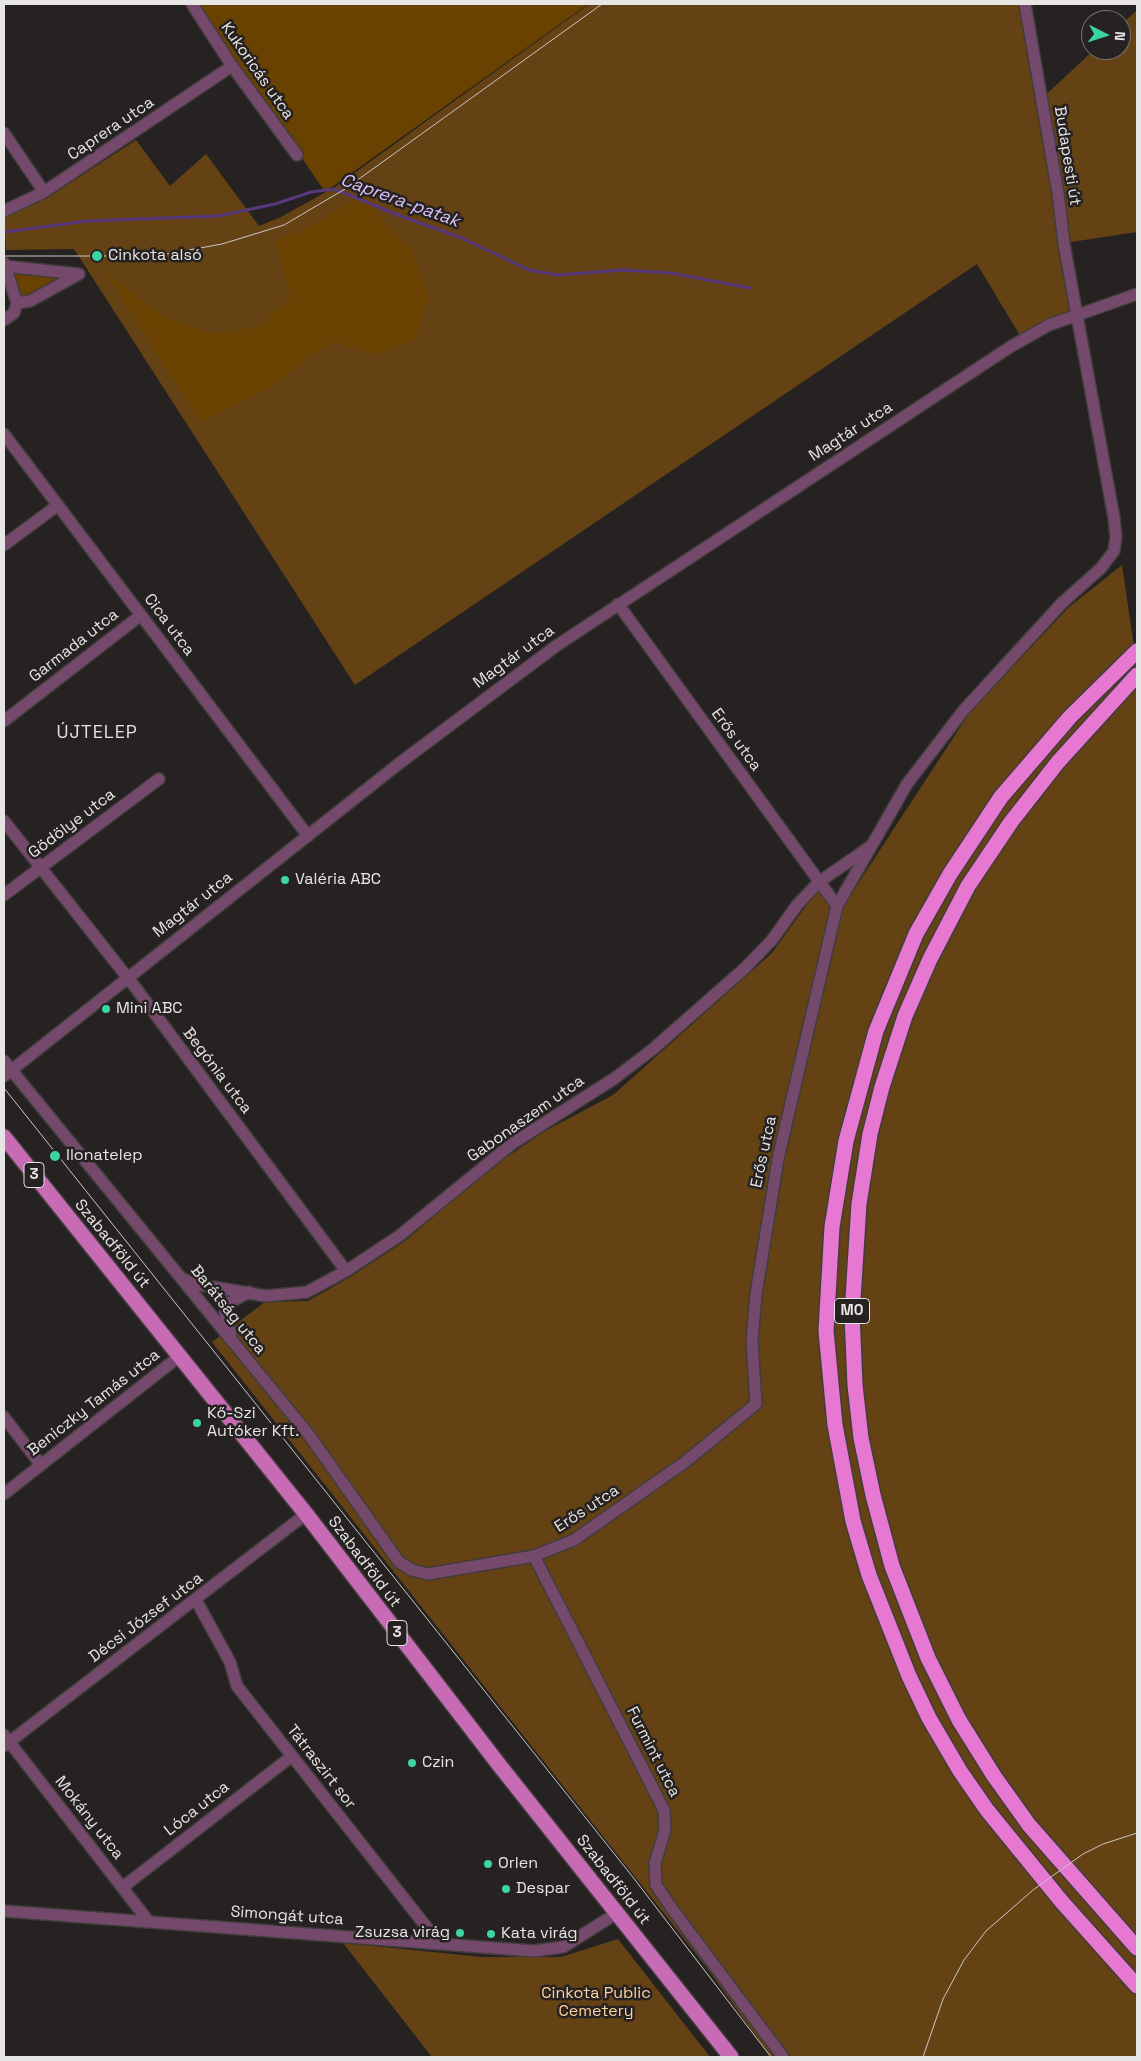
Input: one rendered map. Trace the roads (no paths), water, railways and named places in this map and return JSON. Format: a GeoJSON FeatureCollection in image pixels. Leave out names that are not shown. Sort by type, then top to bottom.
{"type":"FeatureCollection","features":[{"type":"Feature","properties":{"kind":"highway","name":"M0"},"geometry":{"type":"LineString","coordinates":[[1137,651],[1070,716],[1001,797],[950,874],[913,942],[876,1031],[846,1140],[832,1227],[826,1331],[835,1425],[853,1521],[869,1575],[909,1676],[960,1771],[987,1810],[1062,1902],[1137,1986]]}},
{"type":"Feature","properties":{"kind":"highway","name":"M0"},"geometry":{"type":"LineString","coordinates":[[1137,675],[1063,756],[1011,822],[968,886],[927,966],[896,1044],[870,1134],[859,1204],[852,1314],[855,1385],[861,1438],[873,1495],[892,1566],[928,1658],[959,1720],[994,1776],[1029,1825],[1137,1948]]}},
{"type":"Feature","properties":{"kind":"main road","name":"Szabadföld út"},"geometry":{"type":"LineString","coordinates":[[4,1137],[181,1355],[428,1673],[731,2057]]}},
{"type":"Feature","properties":{"kind":"street","name":"Kukoricás utca"},"geometry":{"type":"LineString","coordinates":[[192,4],[232,66],[297,155]]}},
{"type":"Feature","properties":{"kind":"street","name":"Budapesti út"},"geometry":{"type":"LineString","coordinates":[[837,906],[907,784],[963,711],[1062,603],[1102,568],[1114,551],[1116,537],[1114,518],[1077,314],[1025,4]]}},
{"type":"Feature","properties":{"kind":"street","name":"Caprera utca"},"geometry":{"type":"LineString","coordinates":[[4,210],[44,192],[111,149],[232,66]]}},
{"type":"Feature","properties":{"kind":"street"},"geometry":{"type":"LineString","coordinates":[[4,133],[44,192]]}},
{"type":"Feature","properties":{"kind":"street"},"geometry":{"type":"LineString","coordinates":[[4,320],[14,313],[17,303],[4,265],[80,274],[30,301],[17,303]]}},
{"type":"Feature","properties":{"kind":"street","name":"Magtár utca"},"geometry":{"type":"LineString","coordinates":[[6,1069],[530,664],[618,604],[1010,347],[1049,325],[1137,294]]}},
{"type":"Feature","properties":{"kind":"street","name":"Cica utca"},"geometry":{"type":"LineString","coordinates":[[4,434],[308,836]]}},
{"type":"Feature","properties":{"kind":"street"},"geometry":{"type":"LineString","coordinates":[[4,545],[58,505]]}},
{"type":"Feature","properties":{"kind":"street","name":"Erős utca"},"geometry":{"type":"LineString","coordinates":[[428,1574],[534,1556],[574,1540],[685,1462],[756,1404],[752,1333],[756,1294],[778,1159],[837,906],[618,604]]}},
{"type":"Feature","properties":{"kind":"street","name":"Garmada utca"},"geometry":{"type":"LineString","coordinates":[[4,721],[141,615]]}},
{"type":"Feature","properties":{"kind":"street","name":"Gödölye utca"},"geometry":{"type":"LineString","coordinates":[[4,895],[159,779]]}},
{"type":"Feature","properties":{"kind":"street","name":"Begónia utca"},"geometry":{"type":"LineString","coordinates":[[4,821],[126,978],[346,1271]]}},
{"type":"Feature","properties":{"kind":"street","name":"Gabonaszem utca"},"geometry":{"type":"LineString","coordinates":[[180,1277],[195,1284],[266,1296],[307,1292],[346,1271],[399,1236],[514,1144],[615,1078],[653,1049],[745,968],[772,940],[797,905],[818,882],[872,846]]}},
{"type":"Feature","properties":{"kind":"street","name":"Barátság utca"},"geometry":{"type":"LineString","coordinates":[[6,1069],[309,1435],[399,1562],[412,1570],[428,1574]]}},
{"type":"Feature","properties":{"kind":"street"},"geometry":{"type":"LineString","coordinates":[[233,1342],[225,1313],[229,1303],[249,1292]]}},
{"type":"Feature","properties":{"kind":"street","name":"Beniczky Tamás utca"},"geometry":{"type":"LineString","coordinates":[[4,1494],[181,1355]]}},
{"type":"Feature","properties":{"kind":"street"},"geometry":{"type":"LineString","coordinates":[[4,1417],[41,1465]]}},
{"type":"Feature","properties":{"kind":"street","name":"Décsi József utca"},"geometry":{"type":"LineString","coordinates":[[6,1741],[196,1600],[306,1514]]}},
{"type":"Feature","properties":{"kind":"street","name":"Furmint utca"},"geometry":{"type":"LineString","coordinates":[[534,1556],[658,1794],[664,1810],[665,1830],[655,1863],[656,1884],[673,1910],[783,2057]]}},
{"type":"Feature","properties":{"kind":"street","name":"Tátraszirt sor"},"geometry":{"type":"LineString","coordinates":[[196,1600],[230,1662],[237,1686],[439,1943]]}},
{"type":"Feature","properties":{"kind":"street","name":"Mokány utca"},"geometry":{"type":"LineString","coordinates":[[6,1741],[149,1922]]}},
{"type":"Feature","properties":{"kind":"street","name":"Lóca utca"},"geometry":{"type":"LineString","coordinates":[[123,1887],[292,1756]]}},
{"type":"Feature","properties":{"kind":"street","name":"Simongát utca"},"geometry":{"type":"LineString","coordinates":[[4,1911],[534,1951],[563,1947],[617,1913]]}},
{"type":"Feature","properties":{"kind":"waterway","name":"Caprera-patak"},"geometry":{"type":"LineString","coordinates":[[5,232],[87,221],[218,216],[275,204],[311,192],[335,189],[395,214],[462,238],[529,270],[557,275],[622,270],[671,273],[750,288]]}},
{"type":"Feature","properties":{"kind":"tram line"},"geometry":{"type":"LineString","coordinates":[[4,256],[156,256],[222,244],[284,225],[345,189],[602,4]]}},
{"type":"Feature","properties":{"kind":"tram line"},"geometry":{"type":"LineString","coordinates":[[4,1088],[632,1876],[771,2057]]}},
{"type":"Feature","properties":{"kind":"tram line"},"geometry":{"type":"LineString","coordinates":[[923,2057],[943,1999],[964,1960],[986,1931],[1033,1890],[1083,1854],[1103,1844],[1137,1833]]}},
{"type":"Feature","properties":{"kind":"place","name":"Cinkota alsó"},"geometry":{"type":"Point","coordinates":[97,256]}},
{"type":"Feature","properties":{"kind":"place","name":"Valéria ABC"},"geometry":{"type":"Point","coordinates":[285,880]}},
{"type":"Feature","properties":{"kind":"place","name":"Mini ABC"},"geometry":{"type":"Point","coordinates":[106,1009]}},
{"type":"Feature","properties":{"kind":"place","name":"Ilonatelep"},"geometry":{"type":"Point","coordinates":[55,1156]}},
{"type":"Feature","properties":{"kind":"place","name":"Kő-Szi Autóker Kft."},"geometry":{"type":"Point","coordinates":[197,1423]}},
{"type":"Feature","properties":{"kind":"place","name":"Czin"},"geometry":{"type":"Point","coordinates":[412,1763]}},
{"type":"Feature","properties":{"kind":"place","name":"Orlen"},"geometry":{"type":"Point","coordinates":[488,1864]}},
{"type":"Feature","properties":{"kind":"place","name":"Despar"},"geometry":{"type":"Point","coordinates":[506,1889]}},
{"type":"Feature","properties":{"kind":"place","name":"Zsuzsa virág"},"geometry":{"type":"Point","coordinates":[460,1933]}},
{"type":"Feature","properties":{"kind":"place","name":"Kata virág"},"geometry":{"type":"Point","coordinates":[491,1934]}},
{"type":"Feature","properties":{"kind":"district","name":"ÚJTELEP"},"geometry":{"type":"Point","coordinates":[97,733]}},
{"type":"Feature","properties":{"kind":"park label","name":"Cinkota Public Cemetery"},"geometry":{"type":"Point","coordinates":[596,2003]}}]}
